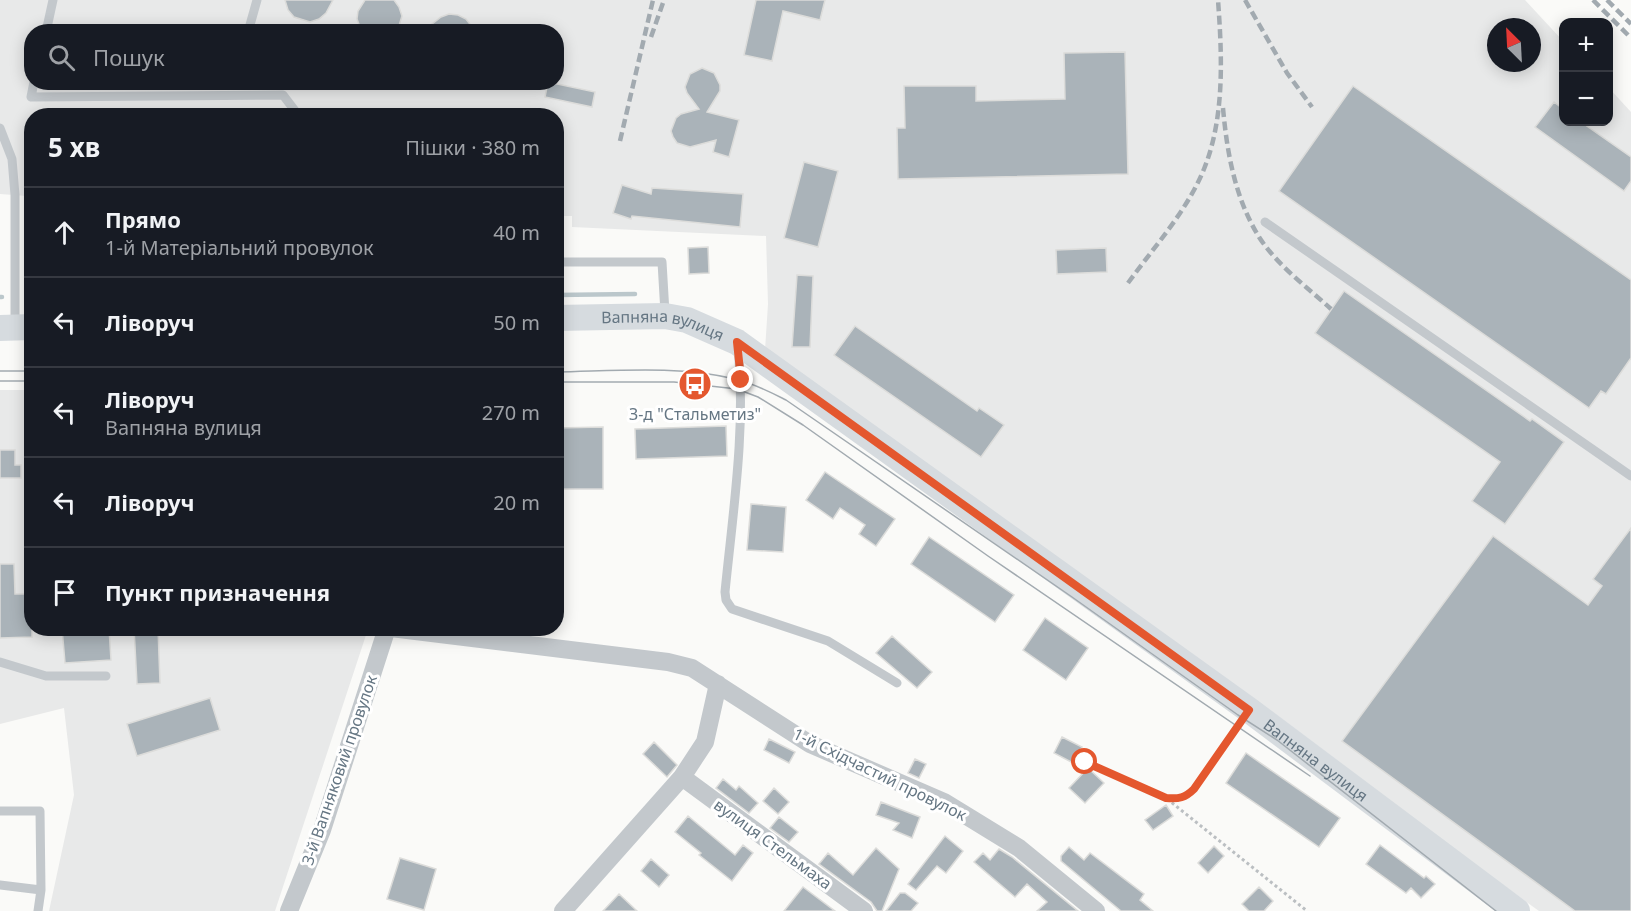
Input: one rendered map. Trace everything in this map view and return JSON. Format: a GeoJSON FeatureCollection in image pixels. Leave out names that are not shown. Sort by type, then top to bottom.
{"type":"FeatureCollection","features":[{"type":"Feature","properties":{"kind":"street","name":"Вапняна вулиця"},"geometry":{"type":"LineString","coordinates":[[564,318],[665,316],[687,320],[737,342],[1249,710],[1517,911]]}},
{"type":"Feature","properties":{"kind":"street","name":"3-й Вапняковий провулок"},"geometry":{"type":"LineString","coordinates":[[289,911],[322,830],[386,636]]}},
{"type":"Feature","properties":{"kind":"street","name":"1-й Східчастий провулок"},"geometry":{"type":"LineString","coordinates":[[455,636],[669,662],[692,668],[810,744],[944,802],[1019,848],[1096,911]]}},
{"type":"Feature","properties":{"kind":"street"},"geometry":{"type":"LineString","coordinates":[[563,911],[682,777],[705,742],[718,684]]}},
{"type":"Feature","properties":{"kind":"street","name":"вулиця Стельмаха"},"geometry":{"type":"LineString","coordinates":[[682,777],[864,911]]}},
{"type":"Feature","properties":{"kind":"lane"},"geometry":{"type":"LineString","coordinates":[[48,24],[53,0]]}},
{"type":"Feature","properties":{"kind":"lane"},"geometry":{"type":"LineString","coordinates":[[250,24],[257,0]]}},
{"type":"Feature","properties":{"kind":"lane"},"geometry":{"type":"LineString","coordinates":[[32,90],[31,97],[282,94],[292,108]]}},
{"type":"Feature","properties":{"kind":"lane"},"geometry":{"type":"LineString","coordinates":[[231,94],[232,90]]}},
{"type":"Feature","properties":{"kind":"lane"},"geometry":{"type":"LineString","coordinates":[[0,128],[12,159],[15,195],[16,327]]}},
{"type":"Feature","properties":{"kind":"lane"},"geometry":{"type":"LineString","coordinates":[[1265,222],[1631,476]]}},
{"type":"Feature","properties":{"kind":"lane"},"geometry":{"type":"LineString","coordinates":[[564,262],[662,262],[665,316]]}},
{"type":"Feature","properties":{"kind":"lane"},"geometry":{"type":"LineString","coordinates":[[737,342],[741,380],[738,455],[726,600],[732,609],[828,641],[897,683]]}},
{"type":"Feature","properties":{"kind":"lane"},"geometry":{"type":"LineString","coordinates":[[0,662],[46,676],[106,676]]}},
{"type":"Feature","properties":{"kind":"lane"},"geometry":{"type":"LineString","coordinates":[[0,811],[40,811],[41,890],[38,911]]}},
{"type":"Feature","properties":{"kind":"lane"},"geometry":{"type":"LineString","coordinates":[[0,885],[41,890]]}},
{"type":"Feature","properties":{"kind":"path"},"geometry":{"type":"LineString","coordinates":[[1166,798],[1180,799],[1188,796],[1249,710]]}},
{"type":"Feature","properties":{"kind":"path"},"geometry":{"type":"LineString","coordinates":[[1085,762],[1166,798],[1307,911]]}},
{"type":"Feature","properties":{"kind":"shaded area"},"geometry":{"type":"Polygon","coordinates":[[[0,0],[1525,0],[1559,37],[1559,126],[1613,126],[1613,92],[1631,112],[1631,911],[1539,911],[765,350],[768,304],[766,236],[572,227],[572,216],[564,216],[564,108],[24,108],[24,196],[0,194],[0,0]]]}},
{"type":"Feature","properties":{"kind":"shaded area"},"geometry":{"type":"Polygon","coordinates":[[[0,390],[24,390],[24,636],[366,636],[275,911],[49,911],[74,795],[64,708],[0,724],[0,390]]]}},
{"type":"Feature","properties":{"kind":"building"},"geometry":{"type":"Polygon","coordinates":[[[285,0],[333,0],[326,13],[310,22],[294,17],[288,10],[285,0]]]}},
{"type":"Feature","properties":{"kind":"building"},"geometry":{"type":"Polygon","coordinates":[[[365,0],[394,0],[402,16],[400,24],[359,24],[358,11],[365,0]]]}},
{"type":"Feature","properties":{"kind":"building"},"geometry":{"type":"Polygon","coordinates":[[[756,0],[825,0],[820,20],[783,11],[772,61],[744,55],[756,0]]]}},
{"type":"Feature","properties":{"kind":"building"},"geometry":{"type":"Polygon","coordinates":[[[449,14],[458,15],[470,24],[432,24],[449,14]]]}},
{"type":"Feature","properties":{"kind":"building"},"geometry":{"type":"Polygon","coordinates":[[[1125,52],[1128,174],[898,179],[897,128],[905,128],[904,86],[976,86],[976,101],[1065,99],[1064,53],[1125,52]]]}},
{"type":"Feature","properties":{"kind":"building"},"geometry":{"type":"Polygon","coordinates":[[[702,68],[714,73],[720,85],[720,91],[707,112],[739,120],[729,157],[713,152],[716,140],[690,147],[677,143],[671,131],[676,118],[681,114],[699,109],[685,87],[690,74],[702,68]]]}},
{"type":"Feature","properties":{"kind":"building"},"geometry":{"type":"Polygon","coordinates":[[[564,85],[595,92],[592,107],[545,97],[546,90],[564,90],[564,85]]]}},
{"type":"Feature","properties":{"kind":"building"},"geometry":{"type":"Polygon","coordinates":[[[1353,86],[1631,280],[1631,358],[1606,394],[1601,391],[1589,408],[1279,191],[1353,86]]]}},
{"type":"Feature","properties":{"kind":"building"},"geometry":{"type":"Polygon","coordinates":[[[1554,102],[1559,106],[1559,126],[1587,126],[1631,157],[1631,181],[1624,191],[1535,127],[1554,102]]]}},
{"type":"Feature","properties":{"kind":"building"},"geometry":{"type":"Polygon","coordinates":[[[804,162],[838,171],[818,247],[784,238],[804,162]]]}},
{"type":"Feature","properties":{"kind":"building"},"geometry":{"type":"Polygon","coordinates":[[[622,185],[651,194],[652,188],[743,194],[740,227],[632,216],[631,219],[613,213],[622,185]]]}},
{"type":"Feature","properties":{"kind":"building"},"geometry":{"type":"Polygon","coordinates":[[[708,247],[709,273],[689,274],[688,248],[708,247]]]}},
{"type":"Feature","properties":{"kind":"building"},"geometry":{"type":"Polygon","coordinates":[[[1106,248],[1107,272],[1057,274],[1056,250],[1106,248]]]}},
{"type":"Feature","properties":{"kind":"building"},"geometry":{"type":"Polygon","coordinates":[[[797,275],[813,276],[810,347],[792,347],[797,275]]]}},
{"type":"Feature","properties":{"kind":"building"},"geometry":{"type":"Polygon","coordinates":[[[1344,291],[1530,421],[1532,419],[1564,442],[1505,524],[1472,501],[1500,462],[1315,333],[1344,291]]]}},
{"type":"Feature","properties":{"kind":"building"},"geometry":{"type":"Polygon","coordinates":[[[855,326],[977,411],[979,408],[1004,425],[981,457],[834,355],[855,326]]]}},
{"type":"Feature","properties":{"kind":"building"},"geometry":{"type":"Polygon","coordinates":[[[726,426],[727,456],[636,459],[635,429],[726,426]]]}},
{"type":"Feature","properties":{"kind":"building"},"geometry":{"type":"Polygon","coordinates":[[[603,427],[603,489],[564,489],[564,428],[603,427]]]}},
{"type":"Feature","properties":{"kind":"building"},"geometry":{"type":"Polygon","coordinates":[[[0,450],[15,450],[15,465],[21,465],[21,478],[0,478],[0,450]]]}},
{"type":"Feature","properties":{"kind":"building"},"geometry":{"type":"Polygon","coordinates":[[[825,472],[895,519],[876,546],[859,534],[865,525],[840,508],[833,519],[806,500],[825,472]]]}},
{"type":"Feature","properties":{"kind":"building"},"geometry":{"type":"Polygon","coordinates":[[[751,504],[786,507],[783,552],[747,550],[751,504]]]}},
{"type":"Feature","properties":{"kind":"building"},"geometry":{"type":"Polygon","coordinates":[[[1631,528],[1631,911],[1575,911],[1342,741],[1493,536],[1588,605],[1602,586],[1593,579],[1631,528]]]}},
{"type":"Feature","properties":{"kind":"building"},"geometry":{"type":"Polygon","coordinates":[[[929,537],[1014,595],[995,622],[911,564],[929,537]]]}},
{"type":"Feature","properties":{"kind":"building"},"geometry":{"type":"Polygon","coordinates":[[[0,564],[14,564],[15,594],[24,594],[24,636],[32,637],[0,638],[0,564]]]}},
{"type":"Feature","properties":{"kind":"building"},"geometry":{"type":"Polygon","coordinates":[[[1045,618],[1088,648],[1066,680],[1023,650],[1045,618]]]}},
{"type":"Feature","properties":{"kind":"building"},"geometry":{"type":"Polygon","coordinates":[[[63,636],[110,636],[111,660],[65,663],[63,636]]]}},
{"type":"Feature","properties":{"kind":"building"},"geometry":{"type":"Polygon","coordinates":[[[134,636],[158,636],[160,683],[137,684],[134,636]]]}},
{"type":"Feature","properties":{"kind":"building"},"geometry":{"type":"Polygon","coordinates":[[[892,636],[932,672],[917,688],[876,653],[892,636]]]}},
{"type":"Feature","properties":{"kind":"building"},"geometry":{"type":"Polygon","coordinates":[[[210,698],[220,730],[137,756],[127,724],[210,698]]]}},
{"type":"Feature","properties":{"kind":"building"},"geometry":{"type":"Polygon","coordinates":[[[1062,737],[1082,747],[1073,763],[1054,753],[1062,737]]]}},
{"type":"Feature","properties":{"kind":"building"},"geometry":{"type":"Polygon","coordinates":[[[769,739],[795,752],[789,763],[764,750],[769,739]]]}},
{"type":"Feature","properties":{"kind":"building"},"geometry":{"type":"Polygon","coordinates":[[[654,742],[677,765],[667,777],[643,754],[654,742]]]}},
{"type":"Feature","properties":{"kind":"building"},"geometry":{"type":"Polygon","coordinates":[[[1246,753],[1340,818],[1319,847],[1226,783],[1246,753]]]}},
{"type":"Feature","properties":{"kind":"building"},"geometry":{"type":"Polygon","coordinates":[[[915,759],[926,764],[919,778],[908,773],[915,759]]]}},
{"type":"Feature","properties":{"kind":"building"},"geometry":{"type":"Polygon","coordinates":[[[1088,768],[1104,783],[1085,803],[1069,788],[1088,768]]]}},
{"type":"Feature","properties":{"kind":"building"},"geometry":{"type":"Polygon","coordinates":[[[723,779],[736,790],[739,786],[758,803],[749,813],[716,788],[723,779]]]}},
{"type":"Feature","properties":{"kind":"building"},"geometry":{"type":"Polygon","coordinates":[[[774,788],[789,802],[778,814],[763,801],[774,788]]]}},
{"type":"Feature","properties":{"kind":"building"},"geometry":{"type":"Polygon","coordinates":[[[881,802],[920,817],[912,838],[893,830],[899,823],[876,815],[881,802]]]}},
{"type":"Feature","properties":{"kind":"building"},"geometry":{"type":"Polygon","coordinates":[[[1166,805],[1173,816],[1153,830],[1145,820],[1166,805]]]}},
{"type":"Feature","properties":{"kind":"building"},"geometry":{"type":"Polygon","coordinates":[[[688,816],[735,855],[743,845],[753,853],[732,881],[675,832],[688,816]]]}},
{"type":"Feature","properties":{"kind":"building"},"geometry":{"type":"Polygon","coordinates":[[[779,817],[798,832],[789,842],[770,828],[779,817]]]}},
{"type":"Feature","properties":{"kind":"building"},"geometry":{"type":"Polygon","coordinates":[[[945,836],[963,851],[946,873],[937,866],[916,890],[908,884],[945,836]]]}},
{"type":"Feature","properties":{"kind":"building"},"geometry":{"type":"Polygon","coordinates":[[[1380,845],[1435,884],[1421,898],[1411,888],[1406,893],[1366,864],[1380,845]]]}},
{"type":"Feature","properties":{"kind":"building"},"geometry":{"type":"Polygon","coordinates":[[[1214,846],[1224,856],[1208,873],[1198,863],[1214,846]]]}},
{"type":"Feature","properties":{"kind":"building"},"geometry":{"type":"Polygon","coordinates":[[[1069,847],[1084,860],[1090,853],[1144,894],[1140,900],[1153,911],[1121,911],[1061,861],[1061,856],[1069,847]]]}},
{"type":"Feature","properties":{"kind":"building"},"geometry":{"type":"Polygon","coordinates":[[[876,848],[899,869],[882,911],[877,911],[871,902],[819,864],[828,853],[853,875],[876,848]]]}},
{"type":"Feature","properties":{"kind":"building"},"geometry":{"type":"Polygon","coordinates":[[[999,849],[1078,911],[1037,911],[1047,902],[1027,884],[1015,897],[974,862],[983,853],[990,860],[999,849]]]}},
{"type":"Feature","properties":{"kind":"building"},"geometry":{"type":"Polygon","coordinates":[[[400,858],[436,869],[424,910],[387,899],[400,858]]]}},
{"type":"Feature","properties":{"kind":"building"},"geometry":{"type":"Polygon","coordinates":[[[651,859],[669,875],[659,887],[641,871],[651,859]]]}},
{"type":"Feature","properties":{"kind":"building"},"geometry":{"type":"Polygon","coordinates":[[[803,887],[835,911],[784,911],[803,887]]]}},
{"type":"Feature","properties":{"kind":"building"},"geometry":{"type":"Polygon","coordinates":[[[1259,887],[1273,901],[1264,911],[1249,911],[1242,904],[1259,887]]]}},
{"type":"Feature","properties":{"kind":"building"},"geometry":{"type":"Polygon","coordinates":[[[900,893],[905,893],[918,903],[911,911],[886,911],[900,893]]]}},
{"type":"Feature","properties":{"kind":"building"},"geometry":{"type":"Polygon","coordinates":[[[619,894],[637,911],[603,911],[619,894]]]}},
{"type":"Feature","properties":{"kind":"waterway"},"geometry":{"type":"LineString","coordinates":[[564,295],[635,294]]}},
{"type":"Feature","properties":{"kind":"tram line"},"geometry":{"type":"LineString","coordinates":[[564,372],[669,370],[691,372],[742,381],[786,400],[1277,740],[1496,911]]}},
{"type":"Feature","properties":{"kind":"tram line"},"geometry":{"type":"LineString","coordinates":[[0,371],[24,371]]}},
{"type":"Feature","properties":{"kind":"tram line"},"geometry":{"type":"LineString","coordinates":[[0,381],[24,381]]}},
{"type":"Feature","properties":{"kind":"tram line"},"geometry":{"type":"LineString","coordinates":[[564,382],[674,382],[737,389],[758,397],[803,425],[988,556],[1310,776]]}},
{"type":"Feature","properties":{"kind":"railway"},"geometry":{"type":"LineString","coordinates":[[620,141],[653,0]]}},
{"type":"Feature","properties":{"kind":"railway"},"geometry":{"type":"LineString","coordinates":[[651,37],[664,0]]}},
{"type":"Feature","properties":{"kind":"railway"},"geometry":{"type":"LineString","coordinates":[[1128,283],[1189,199],[1211,149],[1216,128],[1220,86],[1218,0]]}},
{"type":"Feature","properties":{"kind":"railway"},"geometry":{"type":"LineString","coordinates":[[1245,0],[1287,73],[1312,107]]}},
{"type":"Feature","properties":{"kind":"railway"},"geometry":{"type":"LineString","coordinates":[[1593,0],[1631,38]]}},
{"type":"Feature","properties":{"kind":"railway"},"geometry":{"type":"LineString","coordinates":[[1607,0],[1631,24]]}},
{"type":"Feature","properties":{"kind":"railway"},"geometry":{"type":"LineString","coordinates":[[1223,108],[1227,142],[1238,191],[1259,237],[1274,257],[1331,309]]}},
{"type":"Feature","properties":{"kind":"place","name":"З-д \"Стальметиз\""},"geometry":{"type":"Point","coordinates":[695,384]}},
{"type":"Feature","properties":{"kind":"route"},"geometry":{"type":"LineString","coordinates":[[741,380],[737,342],[1249,710],[1194,789],[1188,796],[1180,799],[1166,798],[1085,762]]}}]}
